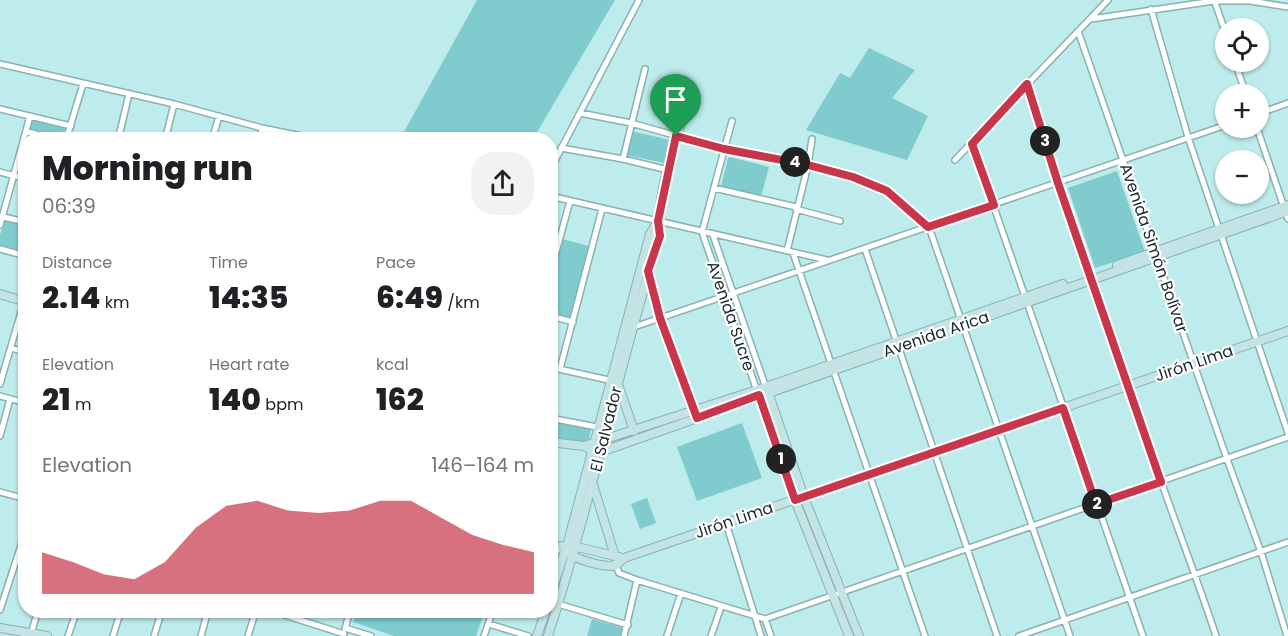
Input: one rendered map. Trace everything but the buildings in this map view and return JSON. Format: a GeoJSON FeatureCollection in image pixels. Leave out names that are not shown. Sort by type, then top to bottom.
{"type":"FeatureCollection","features":[{"type":"Feature","properties":{"kind":"street"},"geometry":{"type":"LineString","coordinates":[[558,154],[639,0]]}},
{"type":"Feature","properties":{"kind":"street"},"geometry":{"type":"LineString","coordinates":[[955,160],[1108,0]]}},
{"type":"Feature","properties":{"kind":"street"},"geometry":{"type":"LineString","coordinates":[[1089,19],[1214,0],[1250,1],[1288,7]]}},
{"type":"Feature","properties":{"kind":"street"},"geometry":{"type":"LineString","coordinates":[[1214,0],[1220,18]]}},
{"type":"Feature","properties":{"kind":"street"},"geometry":{"type":"LineString","coordinates":[[1151,9],[1188,137],[1288,433]]}},
{"type":"Feature","properties":{"kind":"street","name":"Avenida Simón Bolívar"},"geometry":{"type":"LineString","coordinates":[[1078,31],[1261,552],[1287,636]]}},
{"type":"Feature","properties":{"kind":"street"},"geometry":{"type":"LineString","coordinates":[[0,64],[282,132]]}},
{"type":"Feature","properties":{"kind":"street"},"geometry":{"type":"LineString","coordinates":[[623,159],[645,69]]}},
{"type":"Feature","properties":{"kind":"street"},"geometry":{"type":"LineString","coordinates":[[69,132],[83,84]]}},
{"type":"Feature","properties":{"kind":"street"},"geometry":{"type":"LineString","coordinates":[[1027,84],[1058,183],[1216,636]]}},
{"type":"Feature","properties":{"kind":"street"},"geometry":{"type":"LineString","coordinates":[[120,132],[129,94]]}},
{"type":"Feature","properties":{"kind":"street","name":"El Salvador"},"geometry":{"type":"LineString","coordinates":[[594,442],[602,428],[630,328],[660,236],[658,221],[668,170],[676,136],[690,96]]}},
{"type":"Feature","properties":{"kind":"street"},"geometry":{"type":"LineString","coordinates":[[1269,110],[1288,103]]}},
{"type":"Feature","properties":{"kind":"street"},"geometry":{"type":"LineString","coordinates":[[167,132],[174,105]]}},
{"type":"Feature","properties":{"kind":"street"},"geometry":{"type":"LineString","coordinates":[[0,109],[71,126]]}},
{"type":"Feature","properties":{"kind":"street"},"geometry":{"type":"LineString","coordinates":[[580,113],[631,123],[724,149],[808,165],[853,177],[883,189],[928,227],[963,322],[1070,636]]}},
{"type":"Feature","properties":{"kind":"street"},"geometry":{"type":"LineString","coordinates":[[29,132],[26,131],[30,116]]}},
{"type":"Feature","properties":{"kind":"street"},"geometry":{"type":"LineString","coordinates":[[214,132],[219,116]]}},
{"type":"Feature","properties":{"kind":"street"},"geometry":{"type":"LineString","coordinates":[[702,232],[732,121]]}},
{"type":"Feature","properties":{"kind":"street"},"geometry":{"type":"LineString","coordinates":[[261,132],[262,128]]}},
{"type":"Feature","properties":{"kind":"street"},"geometry":{"type":"LineString","coordinates":[[630,328],[1215,128]]}},
{"type":"Feature","properties":{"kind":"street"},"geometry":{"type":"LineString","coordinates":[[1261,138],[1287,211]]}},
{"type":"Feature","properties":{"kind":"street"},"geometry":{"type":"LineString","coordinates":[[812,140],[808,165],[796,208],[790,252],[799,270],[925,636]]}},
{"type":"Feature","properties":{"kind":"street"},"geometry":{"type":"LineString","coordinates":[[972,144],[1143,636]]}},
{"type":"Feature","properties":{"kind":"street"},"geometry":{"type":"LineString","coordinates":[[561,148],[668,170]]}},
{"type":"Feature","properties":{"kind":"street"},"geometry":{"type":"LineString","coordinates":[[0,225],[18,159]]}},
{"type":"Feature","properties":{"kind":"street"},"geometry":{"type":"LineString","coordinates":[[0,172],[18,177]]}},
{"type":"Feature","properties":{"kind":"street"},"geometry":{"type":"LineString","coordinates":[[714,188],[840,221]]}},
{"type":"Feature","properties":{"kind":"street"},"geometry":{"type":"LineString","coordinates":[[558,198],[829,261]]}},
{"type":"Feature","properties":{"kind":"street"},"geometry":{"type":"LineString","coordinates":[[558,245],[570,201]]}},
{"type":"Feature","properties":{"kind":"street"},"geometry":{"type":"LineString","coordinates":[[602,209],[560,369],[614,381],[634,431]]}},
{"type":"Feature","properties":{"kind":"street","name":"Avenida Arica"},"geometry":{"type":"LineString","coordinates":[[558,443],[601,451],[767,389],[1221,231],[1287,211]]}},
{"type":"Feature","properties":{"kind":"street"},"geometry":{"type":"LineString","coordinates":[[3,217],[18,220]]}},
{"type":"Feature","properties":{"kind":"street","name":"El Salvador"},"geometry":{"type":"LineString","coordinates":[[630,328],[650,234],[658,221]]}},
{"type":"Feature","properties":{"kind":"street","name":"Avenida Sucre"},"geometry":{"type":"LineString","coordinates":[[702,232],[795,500],[849,636]]}},
{"type":"Feature","properties":{"kind":"street","name":"Avenida Sucre"},"geometry":{"type":"LineString","coordinates":[[713,235],[804,497],[859,636]]}},
{"type":"Feature","properties":{"kind":"street"},"geometry":{"type":"LineString","coordinates":[[0,249],[18,254]]}},
{"type":"Feature","properties":{"kind":"street"},"geometry":{"type":"LineString","coordinates":[[865,249],[997,636]]}},
{"type":"Feature","properties":{"kind":"street"},"geometry":{"type":"LineString","coordinates":[[648,271],[660,318],[695,415]]}},
{"type":"Feature","properties":{"kind":"street"},"geometry":{"type":"LineString","coordinates":[[0,294],[18,298]]}},
{"type":"Feature","properties":{"kind":"street"},"geometry":{"type":"LineString","coordinates":[[558,318],[573,322]]}},
{"type":"Feature","properties":{"kind":"street"},"geometry":{"type":"LineString","coordinates":[[0,384],[18,324]]}},
{"type":"Feature","properties":{"kind":"street","name":"Jirón Lima"},"geometry":{"type":"LineString","coordinates":[[615,566],[624,558],[1288,331]]}},
{"type":"Feature","properties":{"kind":"street"},"geometry":{"type":"LineString","coordinates":[[11,348],[18,350]]}},
{"type":"Feature","properties":{"kind":"street"},"geometry":{"type":"LineString","coordinates":[[0,396],[18,401]]}},
{"type":"Feature","properties":{"kind":"street"},"geometry":{"type":"LineString","coordinates":[[0,436],[10,399]]}},
{"type":"Feature","properties":{"kind":"street","name":"Avenida Arica"},"geometry":{"type":"LineString","coordinates":[[588,448],[594,442],[695,415]]}},
{"type":"Feature","properties":{"kind":"street"},"geometry":{"type":"LineString","coordinates":[[558,420],[602,428]]}},
{"type":"Feature","properties":{"kind":"street","name":"El Salvador"},"geometry":{"type":"LineString","coordinates":[[558,604],[564,548],[592,484],[603,441],[602,428]]}},
{"type":"Feature","properties":{"kind":"street"},"geometry":{"type":"LineString","coordinates":[[592,484],[619,573],[765,619],[1288,437]]}},
{"type":"Feature","properties":{"kind":"street","name":"El Salvador"},"geometry":{"type":"LineString","coordinates":[[558,569],[588,448]]}},
{"type":"Feature","properties":{"kind":"street"},"geometry":{"type":"LineString","coordinates":[[0,492],[18,497]]}},
{"type":"Feature","properties":{"kind":"street"},"geometry":{"type":"LineString","coordinates":[[726,523],[761,636]]}},
{"type":"Feature","properties":{"kind":"street"},"geometry":{"type":"LineString","coordinates":[[1019,636],[1288,542]]}},
{"type":"Feature","properties":{"kind":"street"},"geometry":{"type":"LineString","coordinates":[[564,548],[624,558]]}},
{"type":"Feature","properties":{"kind":"street"},"geometry":{"type":"LineString","coordinates":[[564,548],[596,564],[615,566]]}},
{"type":"Feature","properties":{"kind":"street"},"geometry":{"type":"LineString","coordinates":[[0,610],[18,555]]}},
{"type":"Feature","properties":{"kind":"street"},"geometry":{"type":"LineString","coordinates":[[624,636],[637,580]]}},
{"type":"Feature","properties":{"kind":"street"},"geometry":{"type":"LineString","coordinates":[[667,636],[681,593]]}},
{"type":"Feature","properties":{"kind":"street"},"geometry":{"type":"LineString","coordinates":[[558,604],[627,625]]}},
{"type":"Feature","properties":{"kind":"street"},"geometry":{"type":"LineString","coordinates":[[711,636],[721,607]]}},
{"type":"Feature","properties":{"kind":"street"},"geometry":{"type":"LineString","coordinates":[[31,634],[36,618]]}},
{"type":"Feature","properties":{"kind":"street"},"geometry":{"type":"LineString","coordinates":[[68,636],[74,618]]}},
{"type":"Feature","properties":{"kind":"street"},"geometry":{"type":"LineString","coordinates":[[113,636],[119,618]]}},
{"type":"Feature","properties":{"kind":"street"},"geometry":{"type":"LineString","coordinates":[[154,636],[160,618]]}},
{"type":"Feature","properties":{"kind":"street"},"geometry":{"type":"LineString","coordinates":[[201,636],[206,618]]}},
{"type":"Feature","properties":{"kind":"street"},"geometry":{"type":"LineString","coordinates":[[248,636],[254,618]]}},
{"type":"Feature","properties":{"kind":"street"},"geometry":{"type":"LineString","coordinates":[[295,618],[344,633],[371,636]]}},
{"type":"Feature","properties":{"kind":"street"},"geometry":{"type":"LineString","coordinates":[[344,633],[348,618]]}},
{"type":"Feature","properties":{"kind":"street"},"geometry":{"type":"LineString","coordinates":[[484,636],[491,618]]}},
{"type":"Feature","properties":{"kind":"street"},"geometry":{"type":"LineString","coordinates":[[537,636],[543,618]]}},
{"type":"Feature","properties":{"kind":"street","name":"El Salvador"},"geometry":{"type":"LineString","coordinates":[[548,636],[554,618]]}},
{"type":"Feature","properties":{"kind":"street"},"geometry":{"type":"LineString","coordinates":[[765,619],[771,636]]}},
{"type":"Feature","properties":{"kind":"street"},"geometry":{"type":"LineString","coordinates":[[489,624],[528,636]]}},
{"type":"Feature","properties":{"kind":"street"},"geometry":{"type":"LineString","coordinates":[[0,628],[46,636]]}},
{"type":"Feature","properties":{"kind":"shaded area"},"geometry":{"type":"Polygon","coordinates":[[[477,0],[615,0],[537,132],[404,132],[477,0]]]}},
{"type":"Feature","properties":{"kind":"shaded area"},"geometry":{"type":"Polygon","coordinates":[[[869,48],[915,70],[892,98],[928,116],[907,160],[806,130],[840,73],[850,78],[869,48]]]}},
{"type":"Feature","properties":{"kind":"shaded area"},"geometry":{"type":"Polygon","coordinates":[[[33,120],[65,128],[64,132],[30,132],[33,120]]]}},
{"type":"Feature","properties":{"kind":"shaded area"},"geometry":{"type":"Polygon","coordinates":[[[631,131],[670,140],[665,163],[625,155],[631,131]]]}},
{"type":"Feature","properties":{"kind":"shaded area"},"geometry":{"type":"Polygon","coordinates":[[[730,157],[769,167],[761,197],[721,187],[730,157]]]}},
{"type":"Feature","properties":{"kind":"shaded area"},"geometry":{"type":"Polygon","coordinates":[[[1117,171],[1145,252],[1095,268],[1068,188],[1117,171]]]}},
{"type":"Feature","properties":{"kind":"shaded area"},"geometry":{"type":"Polygon","coordinates":[[[5,220],[18,224],[18,251],[0,247],[0,235],[5,220]]]}},
{"type":"Feature","properties":{"kind":"shaded area"},"geometry":{"type":"Polygon","coordinates":[[[562,239],[589,246],[570,319],[558,316],[558,255],[562,239]]]}},
{"type":"Feature","properties":{"kind":"shaded area"},"geometry":{"type":"Polygon","coordinates":[[[558,423],[591,429],[588,444],[558,438],[558,423]]]}},
{"type":"Feature","properties":{"kind":"shaded area"},"geometry":{"type":"Polygon","coordinates":[[[742,423],[762,478],[697,501],[677,447],[742,423]]]}},
{"type":"Feature","properties":{"kind":"shaded area"},"geometry":{"type":"Polygon","coordinates":[[[647,498],[656,523],[640,529],[631,504],[647,498]]]}},
{"type":"Feature","properties":{"kind":"shaded area"},"geometry":{"type":"Polygon","coordinates":[[[355,618],[482,618],[476,636],[394,636],[353,622],[355,618]]]}},
{"type":"Feature","properties":{"kind":"shaded area"},"geometry":{"type":"Polygon","coordinates":[[[592,619],[624,628],[621,636],[587,636],[592,619]]]}},
{"type":"Feature","properties":{"kind":"route"},"geometry":{"type":"LineString","coordinates":[[1027,84],[1058,183],[1161,482],[1096,504],[1063,408],[795,500],[759,395],[697,418],[660,318],[648,271],[660,236],[658,221],[676,136],[724,149],[808,165],[853,177],[887,191],[928,227],[994,205],[972,144],[1027,84]]}}]}
